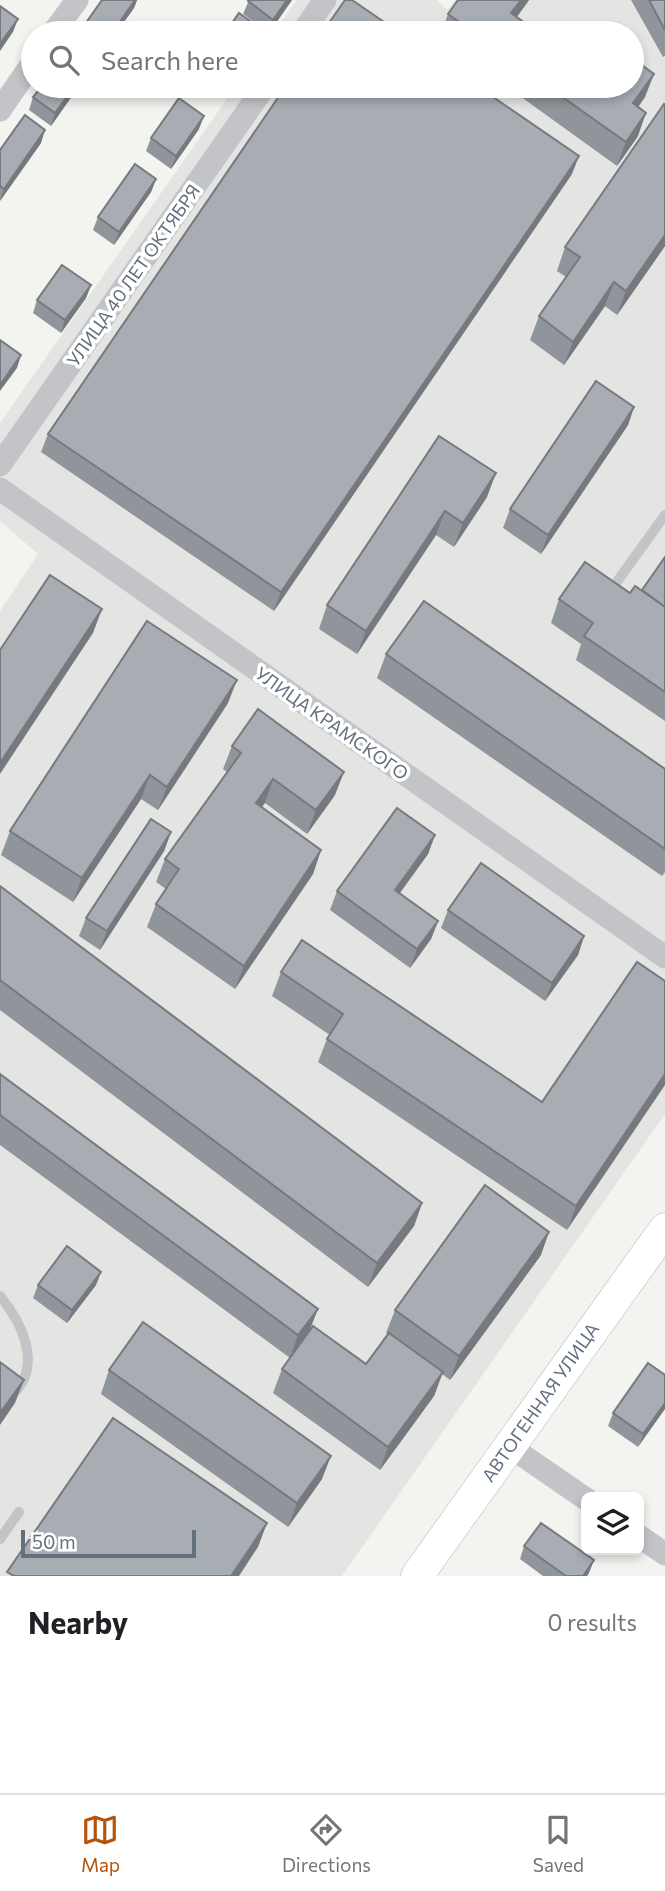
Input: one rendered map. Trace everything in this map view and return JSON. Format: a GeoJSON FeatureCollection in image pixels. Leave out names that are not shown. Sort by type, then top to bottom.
{"type":"FeatureCollection","features":[{"type":"Feature","properties":{"kind":"street"},"geometry":{"type":"LineString","coordinates":[[62,21],[77,0]]}},
{"type":"Feature","properties":{"kind":"street"},"geometry":{"type":"LineString","coordinates":[[310,21],[325,0]]}},
{"type":"Feature","properties":{"kind":"street"},"geometry":{"type":"LineString","coordinates":[[0,110],[8,83]]}},
{"type":"Feature","properties":{"kind":"street","name":"УЛИЦА 40 ЛЕТ ОКТЯБРЯ"},"geometry":{"type":"LineString","coordinates":[[0,464],[257,98]]}},
{"type":"Feature","properties":{"kind":"street","name":"УЛИЦА КРАМСКОГО"},"geometry":{"type":"LineString","coordinates":[[0,489],[665,957]]}},
{"type":"Feature","properties":{"kind":"street","name":"АВТОГЕННАЯ УЛИЦА"},"geometry":{"type":"LineString","coordinates":[[418,1576],[665,1228]]}},
{"type":"Feature","properties":{"kind":"street"},"geometry":{"type":"LineString","coordinates":[[509,1446],[581,1496]]}},
{"type":"Feature","properties":{"kind":"street"},"geometry":{"type":"LineString","coordinates":[[644,1539],[665,1554]]}},
{"type":"Feature","properties":{"kind":"lane"},"geometry":{"type":"LineString","coordinates":[[615,583],[665,515]]}},
{"type":"Feature","properties":{"kind":"lane"},"geometry":{"type":"LineString","coordinates":[[0,1296],[21,1327],[29,1360],[26,1379],[17,1390],[0,1378]]}},
{"type":"Feature","properties":{"kind":"lane"},"geometry":{"type":"LineString","coordinates":[[0,1539],[19,1511]]}},
{"type":"Feature","properties":{"kind":"shaded area"},"geometry":{"type":"Polygon","coordinates":[[[297,0],[437,0],[447,10],[455,0],[665,0],[665,1114],[342,1576],[0,1576],[0,611],[38,554],[0,521],[0,423],[228,98],[644,98],[644,21],[282,21],[297,0]]]}},
{"type":"Feature","properties":{"kind":"building"},"geometry":{"type":"Polygon","coordinates":[[[102,0],[135,0],[120,21],[87,21],[102,0]]]}},
{"type":"Feature","properties":{"kind":"building"},"geometry":{"type":"Polygon","coordinates":[[[249,0],[287,0],[273,20],[249,0]]]}},
{"type":"Feature","properties":{"kind":"building"},"geometry":{"type":"Polygon","coordinates":[[[345,0],[352,0],[383,21],[330,21],[345,0]]]}},
{"type":"Feature","properties":{"kind":"building"},"geometry":{"type":"Polygon","coordinates":[[[458,0],[521,0],[511,13],[522,21],[458,21],[448,14],[458,0]]]}},
{"type":"Feature","properties":{"kind":"building"},"geometry":{"type":"Polygon","coordinates":[[[649,0],[665,0],[665,30],[649,0]]]}},
{"type":"Feature","properties":{"kind":"building"},"geometry":{"type":"Polygon","coordinates":[[[0,6],[18,19],[0,44],[0,6]]]}},
{"type":"Feature","properties":{"kind":"building"},"geometry":{"type":"Polygon","coordinates":[[[239,13],[250,21],[233,21],[239,13]]]}},
{"type":"Feature","properties":{"kind":"building"},"geometry":{"type":"Polygon","coordinates":[[[644,67],[654,74],[644,88],[644,67]]]}},
{"type":"Feature","properties":{"kind":"building"},"geometry":{"type":"Polygon","coordinates":[[[34,98],[66,98],[55,113],[34,98]]]}},
{"type":"Feature","properties":{"kind":"building"},"geometry":{"type":"Polygon","coordinates":[[[179,98],[204,116],[176,156],[151,138],[179,98]]]}},
{"type":"Feature","properties":{"kind":"building"},"geometry":{"type":"Polygon","coordinates":[[[278,98],[494,98],[579,156],[281,592],[48,434],[278,98]]]}},
{"type":"Feature","properties":{"kind":"building"},"geometry":{"type":"Polygon","coordinates":[[[564,98],[637,98],[633,103],[646,113],[626,142],[564,98]]]}},
{"type":"Feature","properties":{"kind":"building"},"geometry":{"type":"Polygon","coordinates":[[[664,104],[665,235],[626,291],[614,282],[573,342],[539,316],[580,257],[565,247],[664,104]]]}},
{"type":"Feature","properties":{"kind":"building"},"geometry":{"type":"Polygon","coordinates":[[[25,115],[45,130],[4,189],[0,186],[0,150],[25,115]]]}},
{"type":"Feature","properties":{"kind":"building"},"geometry":{"type":"Polygon","coordinates":[[[135,164],[156,179],[119,232],[98,217],[135,164]]]}},
{"type":"Feature","properties":{"kind":"building"},"geometry":{"type":"Polygon","coordinates":[[[62,265],[91,285],[65,320],[37,300],[62,265]]]}},
{"type":"Feature","properties":{"kind":"building"},"geometry":{"type":"Polygon","coordinates":[[[0,340],[21,355],[0,385],[0,340]]]}},
{"type":"Feature","properties":{"kind":"building"},"geometry":{"type":"Polygon","coordinates":[[[596,381],[634,407],[548,535],[510,509],[596,381]]]}},
{"type":"Feature","properties":{"kind":"building"},"geometry":{"type":"Polygon","coordinates":[[[439,436],[496,473],[463,523],[445,511],[366,631],[327,605],[439,436]]]}},
{"type":"Feature","properties":{"kind":"building"},"geometry":{"type":"Polygon","coordinates":[[[665,557],[665,607],[642,590],[665,557]]]}},
{"type":"Feature","properties":{"kind":"building"},"geometry":{"type":"Polygon","coordinates":[[[585,562],[630,593],[635,586],[665,607],[665,692],[584,636],[593,623],[559,599],[585,562]]]}},
{"type":"Feature","properties":{"kind":"building"},"geometry":{"type":"Polygon","coordinates":[[[50,575],[102,609],[0,763],[0,650],[50,575]]]}},
{"type":"Feature","properties":{"kind":"building"},"geometry":{"type":"Polygon","coordinates":[[[424,601],[665,769],[665,849],[386,654],[424,601]]]}},
{"type":"Feature","properties":{"kind":"building"},"geometry":{"type":"Polygon","coordinates":[[[147,621],[237,680],[167,787],[150,775],[82,878],[10,831],[147,621]]]}},
{"type":"Feature","properties":{"kind":"building"},"geometry":{"type":"Polygon","coordinates":[[[258,709],[344,772],[316,810],[273,779],[256,803],[321,850],[244,966],[156,904],[179,869],[165,859],[241,753],[232,746],[258,709]]]}},
{"type":"Feature","properties":{"kind":"building"},"geometry":{"type":"Polygon","coordinates":[[[397,808],[435,835],[395,890],[438,921],[417,949],[337,891],[397,808]]]}},
{"type":"Feature","properties":{"kind":"building"},"geometry":{"type":"Polygon","coordinates":[[[151,819],[171,832],[107,931],[86,918],[151,819]]]}},
{"type":"Feature","properties":{"kind":"building"},"geometry":{"type":"Polygon","coordinates":[[[481,863],[584,936],[552,983],[448,910],[481,863]]]}},
{"type":"Feature","properties":{"kind":"building"},"geometry":{"type":"Polygon","coordinates":[[[0,886],[422,1203],[377,1263],[0,980],[0,886]]]}},
{"type":"Feature","properties":{"kind":"building"},"geometry":{"type":"Polygon","coordinates":[[[302,940],[542,1102],[637,962],[665,981],[665,1074],[576,1206],[327,1039],[343,1014],[281,972],[302,940]]]}},
{"type":"Feature","properties":{"kind":"building"},"geometry":{"type":"Polygon","coordinates":[[[0,1074],[318,1309],[298,1335],[0,1115],[0,1074]]]}},
{"type":"Feature","properties":{"kind":"building"},"geometry":{"type":"Polygon","coordinates":[[[485,1185],[549,1232],[459,1356],[395,1310],[485,1185]]]}},
{"type":"Feature","properties":{"kind":"building"},"geometry":{"type":"Polygon","coordinates":[[[67,1246],[101,1272],[72,1310],[38,1285],[67,1246]]]}},
{"type":"Feature","properties":{"kind":"building"},"geometry":{"type":"Polygon","coordinates":[[[143,1322],[331,1456],[297,1503],[109,1370],[143,1322]]]}},
{"type":"Feature","properties":{"kind":"building"},"geometry":{"type":"Polygon","coordinates":[[[313,1326],[366,1364],[389,1333],[443,1372],[388,1447],[282,1369],[313,1326]]]}},
{"type":"Feature","properties":{"kind":"building"},"geometry":{"type":"Polygon","coordinates":[[[0,1362],[24,1380],[0,1413],[0,1362]]]}},
{"type":"Feature","properties":{"kind":"building"},"geometry":{"type":"Polygon","coordinates":[[[648,1363],[665,1375],[665,1403],[643,1434],[613,1413],[648,1363]]]}},
{"type":"Feature","properties":{"kind":"building"},"geometry":{"type":"Polygon","coordinates":[[[113,1418],[267,1523],[231,1576],[14,1576],[7,1572],[113,1418]]]}},
{"type":"Feature","properties":{"kind":"building"},"geometry":{"type":"Polygon","coordinates":[[[541,1523],[581,1551],[581,1555],[594,1560],[583,1576],[566,1576],[524,1546],[541,1523]]]}}]}
